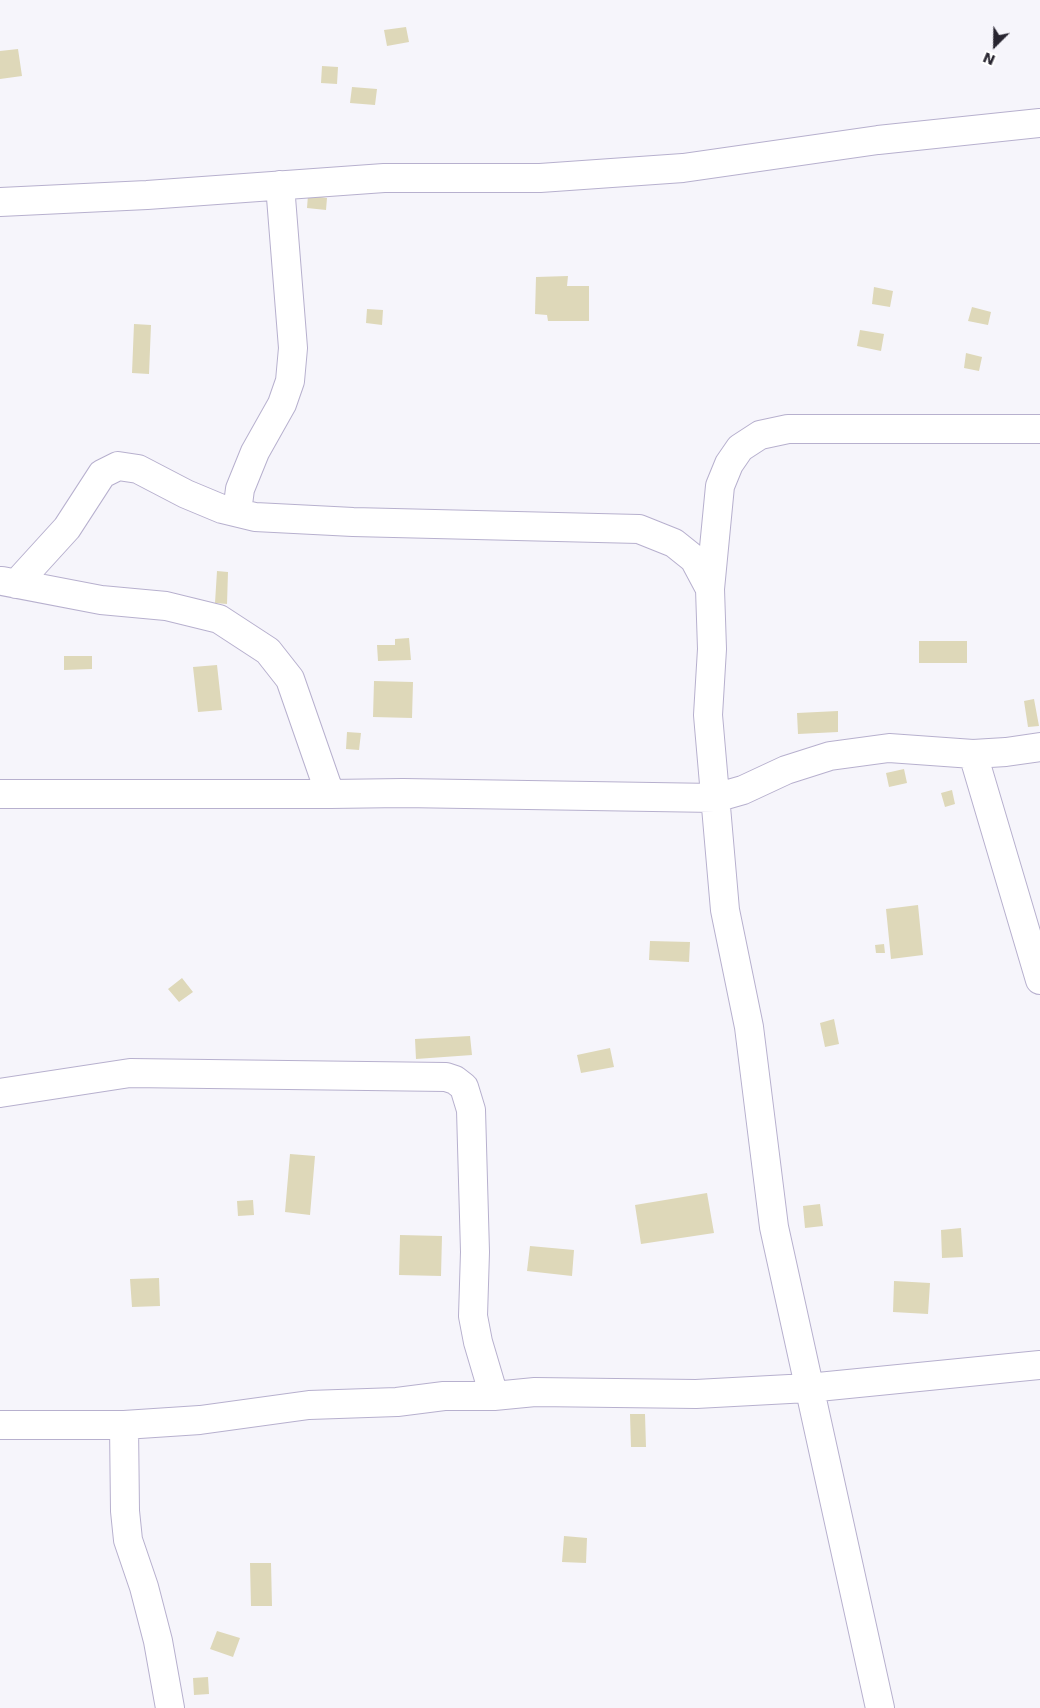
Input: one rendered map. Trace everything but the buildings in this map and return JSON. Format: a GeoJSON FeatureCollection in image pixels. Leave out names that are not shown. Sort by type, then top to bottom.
{"type":"FeatureCollection","features":[{"type":"Feature","properties":{"kind":"street"},"geometry":{"type":"LineString","coordinates":[[0,202],[147,195],[384,178],[540,178],[683,168],[878,140],[1040,123]]}},
{"type":"Feature","properties":{"kind":"street"},"geometry":{"type":"LineString","coordinates":[[237,512],[240,489],[252,459],[282,404],[290,381],[293,348],[280,185]]}},
{"type":"Feature","properties":{"kind":"street"},"geometry":{"type":"LineString","coordinates":[[880,1708],[774,1227],[749,1027],[724,910],[708,715],[712,649],[710,589],[720,486],[729,464],[740,448],[760,435],[788,429],[1040,429]]}},
{"type":"Feature","properties":{"kind":"street"},"geometry":{"type":"LineString","coordinates":[[8,582],[67,528],[102,474],[118,466],[138,468],[186,494],[255,517],[353,522],[638,529],[674,543],[694,559],[710,589]]}},
{"type":"Feature","properties":{"kind":"street"},"geometry":{"type":"LineString","coordinates":[[8,582],[101,600],[166,606],[219,619],[268,651],[290,679],[330,794]]}},
{"type":"Feature","properties":{"kind":"street"},"geometry":{"type":"LineString","coordinates":[[0,794],[403,793],[715,798],[743,790],[786,770],[830,756],[889,748],[973,754],[1040,747]]}},
{"type":"Feature","properties":{"kind":"street"},"geometry":{"type":"LineString","coordinates":[[973,754],[1040,980]]}},
{"type":"Feature","properties":{"kind":"street"},"geometry":{"type":"LineString","coordinates":[[0,1093],[46,1084],[130,1073],[446,1077],[455,1080],[464,1087],[471,1110],[475,1252],[473,1316],[478,1342],[494,1396]]}},
{"type":"Feature","properties":{"kind":"street"},"geometry":{"type":"LineString","coordinates":[[0,1425],[124,1425],[200,1420],[309,1405],[397,1402],[444,1396],[494,1396],[535,1392],[696,1394],[808,1388],[1040,1365]]}},
{"type":"Feature","properties":{"kind":"street"},"geometry":{"type":"LineString","coordinates":[[124,1425],[125,1511],[128,1540],[144,1588],[158,1641],[170,1708]]}}]}
